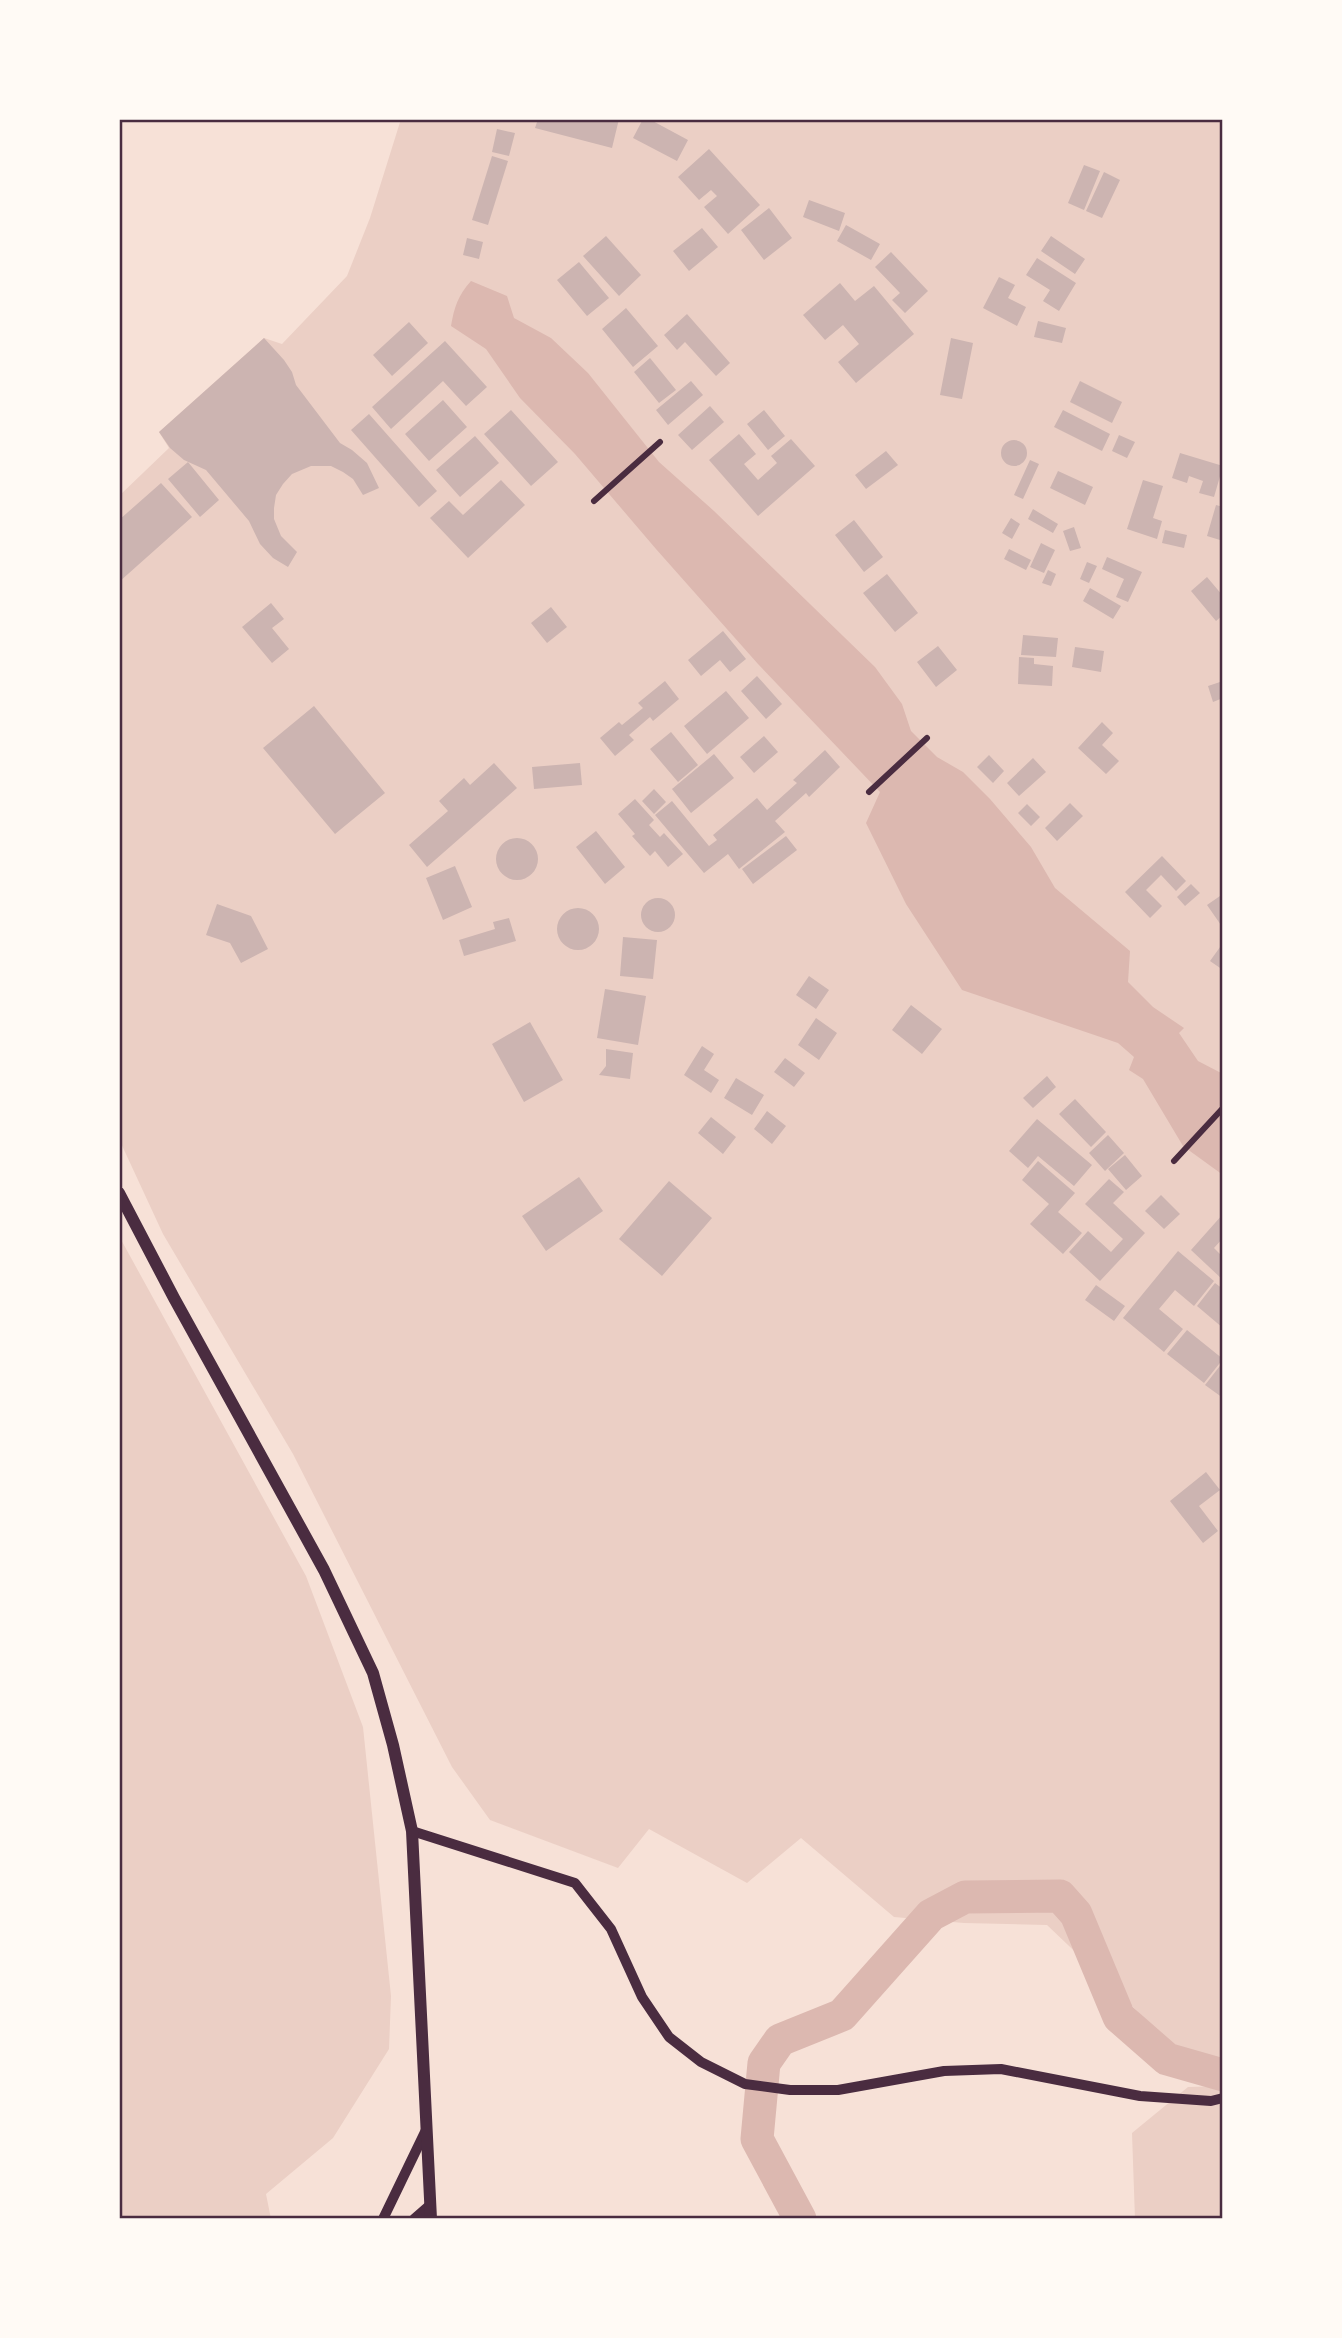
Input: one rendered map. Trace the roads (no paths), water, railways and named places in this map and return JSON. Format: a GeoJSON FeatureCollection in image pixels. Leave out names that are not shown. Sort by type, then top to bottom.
{"type":"FeatureCollection","features":[{"type":"Feature","properties":{"kind":"main road"},"geometry":{"type":"LineString","coordinates":[[119,1193],[324,1570],[368,1662],[393,1745],[412,1831],[431,2219]]}},
{"type":"Feature","properties":{"kind":"street"},"geometry":{"type":"LineString","coordinates":[[594,501],[660,442]]}},
{"type":"Feature","properties":{"kind":"street"},"geometry":{"type":"LineString","coordinates":[[870,792],[927,738]]}},
{"type":"Feature","properties":{"kind":"street"},"geometry":{"type":"LineString","coordinates":[[1174,1161],[1223,1108]]}},
{"type":"Feature","properties":{"kind":"street"},"geometry":{"type":"LineString","coordinates":[[412,1831],[575,1883],[611,1929],[642,1997],[669,2037],[701,2062],[745,2084],[790,2090],[838,2090],[944,2071],[1001,2068],[1140,2096],[1211,2101],[1223,2098]]}},
{"type":"Feature","properties":{"kind":"street"},"geometry":{"type":"LineString","coordinates":[[383,2219],[426,2130]]}},
{"type":"Feature","properties":{"kind":"street"},"geometry":{"type":"LineString","coordinates":[[414,2219],[430,2205]]}},
{"type":"Feature","properties":{"kind":"waterway"},"geometry":{"type":"LineString","coordinates":[[800,2219],[757,2139],[764,2063],[780,2040],[842,2015],[931,1915],[965,1897],[1060,1896],[1076,1914],[1119,2017],[1167,2059],[1223,2075]]}}]}
